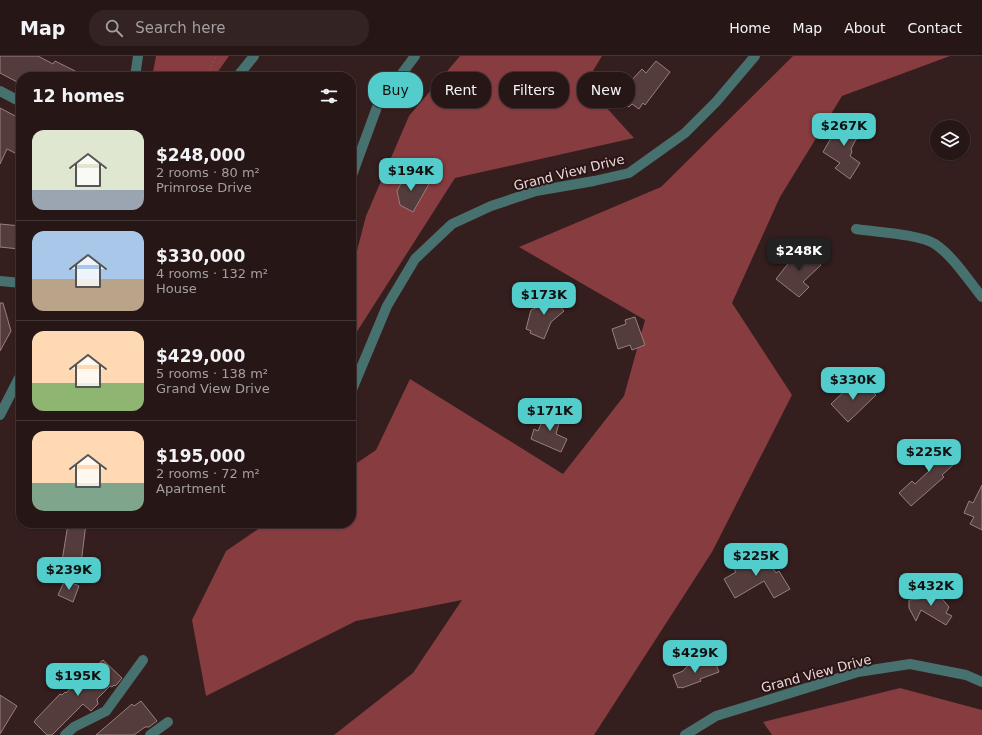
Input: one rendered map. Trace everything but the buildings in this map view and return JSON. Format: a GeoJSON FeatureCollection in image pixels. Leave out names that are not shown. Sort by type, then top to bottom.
{"type":"FeatureCollection","features":[{"type":"Feature","properties":{"kind":"street"},"geometry":{"type":"LineString","coordinates":[[136,72],[138,56]]}},
{"type":"Feature","properties":{"kind":"street"},"geometry":{"type":"LineString","coordinates":[[241,72],[254,56]]}},
{"type":"Feature","properties":{"kind":"street"},"geometry":{"type":"LineString","coordinates":[[356,164],[377,107],[415,56]]}},
{"type":"Feature","properties":{"kind":"street","name":"Grand View Drive"},"geometry":{"type":"LineString","coordinates":[[356,380],[387,306],[415,259],[452,224],[491,206],[536,191],[594,181],[628,173],[685,133],[716,102],[755,56]]}},
{"type":"Feature","properties":{"kind":"street"},"geometry":{"type":"LineString","coordinates":[[0,91],[16,99]]}},
{"type":"Feature","properties":{"kind":"street"},"geometry":{"type":"LineString","coordinates":[[856,229],[905,235],[934,244],[957,265],[982,297]]}},
{"type":"Feature","properties":{"kind":"street"},"geometry":{"type":"LineString","coordinates":[[0,281],[16,283]]}},
{"type":"Feature","properties":{"kind":"street"},"geometry":{"type":"LineString","coordinates":[[0,415],[16,384]]}},
{"type":"Feature","properties":{"kind":"street"},"geometry":{"type":"LineString","coordinates":[[65,735],[74,727],[106,711],[143,660]]}},
{"type":"Feature","properties":{"kind":"street","name":"Grand View Drive"},"geometry":{"type":"LineString","coordinates":[[685,735],[716,716],[858,672],[910,664],[966,675],[982,682]]}},
{"type":"Feature","properties":{"kind":"street"},"geometry":{"type":"LineString","coordinates":[[150,735],[168,722]]}},
{"type":"Feature","properties":{"kind":"path"},"geometry":{"type":"LineString","coordinates":[[209,72],[216,56]]}},
{"type":"Feature","properties":{"kind":"shaded area"},"geometry":{"type":"Polygon","coordinates":[[[156,56],[229,56],[218,72],[153,72],[156,56]]]}},
{"type":"Feature","properties":{"kind":"shaded area"},"geometry":{"type":"Polygon","coordinates":[[[460,56],[602,56],[592,72],[577,72],[577,108],[607,108],[634,138],[455,178],[356,333],[356,255],[366,216],[409,116],[416,108],[423,108],[423,100],[431,90],[431,108],[491,108],[491,72],[446,72],[460,56]]]}},
{"type":"Feature","properties":{"kind":"shaded area"},"geometry":{"type":"Polygon","coordinates":[[[793,56],[950,56],[842,96],[780,197],[732,303],[792,395],[712,552],[594,735],[334,735],[413,673],[462,600],[356,621],[206,696],[192,620],[226,551],[260,528],[356,528],[356,464],[376,450],[410,379],[563,474],[624,396],[645,320],[519,247],[661,187],[793,56]]]}},
{"type":"Feature","properties":{"kind":"shaded area"},"geometry":{"type":"Polygon","coordinates":[[[900,688],[982,710],[982,735],[772,735],[763,722],[900,688]]]}}]}
